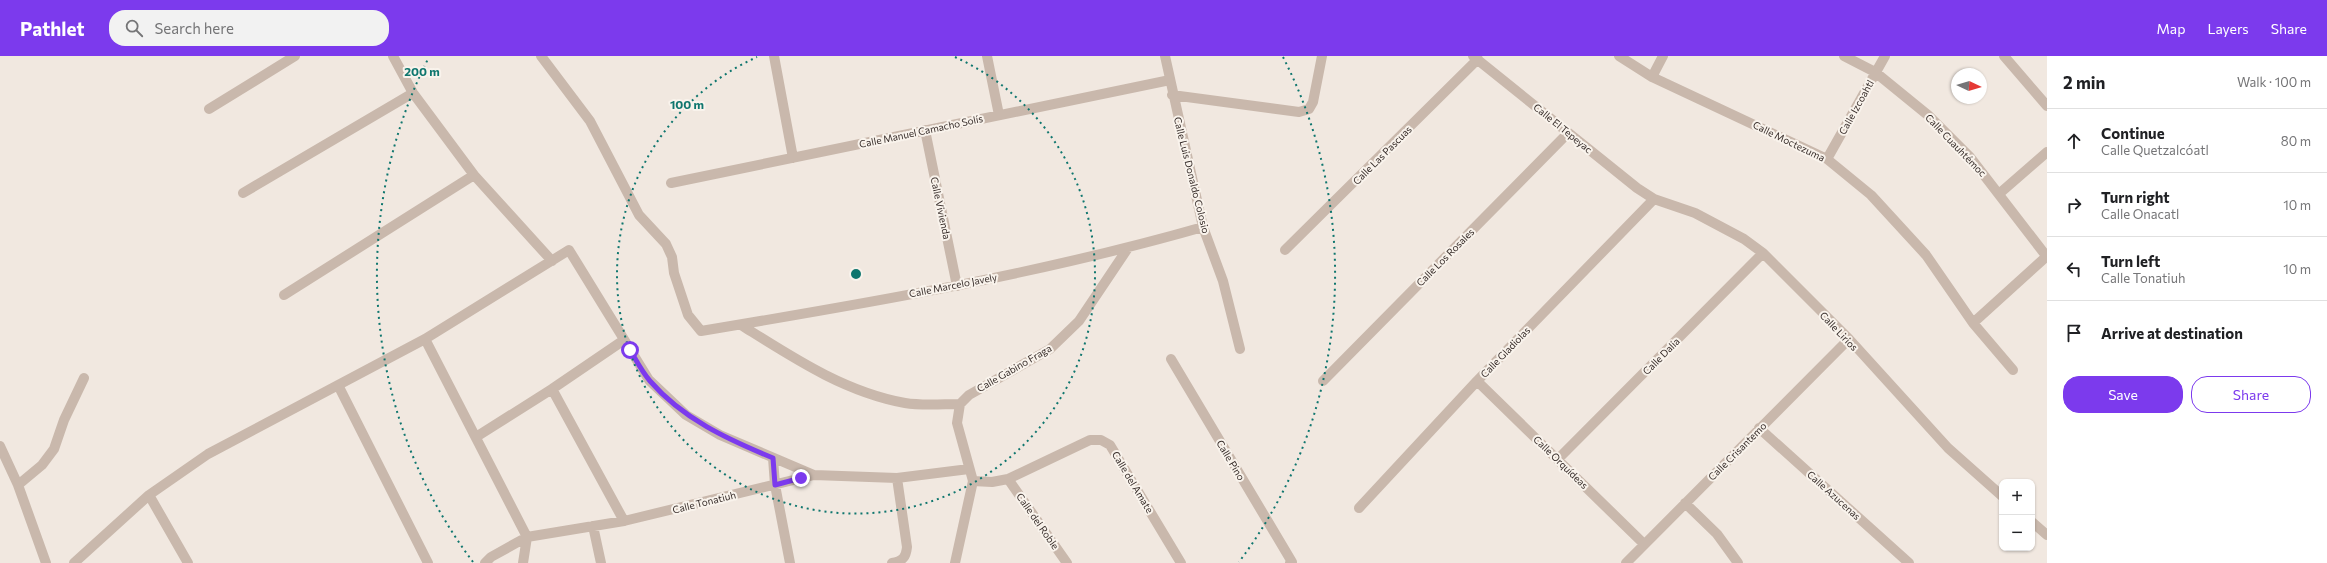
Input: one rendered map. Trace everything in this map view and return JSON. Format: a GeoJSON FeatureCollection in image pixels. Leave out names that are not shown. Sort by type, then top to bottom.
{"type":"FeatureCollection","features":[{"type":"Feature","properties":{"kind":"street"},"geometry":{"type":"LineString","coordinates":[[209,109],[295,56]]}},
{"type":"Feature","properties":{"kind":"street"},"geometry":{"type":"LineString","coordinates":[[393,56],[413,93],[474,175],[552,261]]}},
{"type":"Feature","properties":{"kind":"street","name":"Calle Marcelo Javely"},"geometry":{"type":"LineString","coordinates":[[541,56],[590,121],[640,215],[666,244],[672,256],[674,274],[688,315],[701,331],[957,286],[1128,248],[1203,227]]}},
{"type":"Feature","properties":{"kind":"street"},"geometry":{"type":"LineString","coordinates":[[774,56],[793,158]]}},
{"type":"Feature","properties":{"kind":"street"},"geometry":{"type":"LineString","coordinates":[[988,56],[999,115]]}},
{"type":"Feature","properties":{"kind":"street","name":"Calle Luis Donaldo Colosio"},"geometry":{"type":"LineString","coordinates":[[1165,56],[1172,94],[1203,227],[1223,281],[1240,349]]}},
{"type":"Feature","properties":{"kind":"street"},"geometry":{"type":"LineString","coordinates":[[1172,94],[1299,112],[1309,109],[1313,102],[1322,56]]}},
{"type":"Feature","properties":{"kind":"street","name":"Calle Moctezuma"},"geometry":{"type":"LineString","coordinates":[[1619,56],[1652,77],[1827,159],[1871,195],[1926,255],[1973,322],[2013,370]]}},
{"type":"Feature","properties":{"kind":"street"},"geometry":{"type":"LineString","coordinates":[[1652,77],[1663,56]]}},
{"type":"Feature","properties":{"kind":"street","name":"Calle Cuauhtémoc"},"geometry":{"type":"LineString","coordinates":[[1844,56],[1875,72],[1930,116],[1970,157],[2000,193],[2047,256]]}},
{"type":"Feature","properties":{"kind":"street","name":"Calle Izcoahtl"},"geometry":{"type":"LineString","coordinates":[[1827,159],[1885,56]]}},
{"type":"Feature","properties":{"kind":"street"},"geometry":{"type":"LineString","coordinates":[[2004,56],[2047,106]]}},
{"type":"Feature","properties":{"kind":"street","name":"Calle El Tepeyac"},"geometry":{"type":"LineString","coordinates":[[1476,58],[1568,133],[1654,199]]}},
{"type":"Feature","properties":{"kind":"street","name":"Calle Las Pascuas"},"geometry":{"type":"LineString","coordinates":[[1285,250],[1476,58]]}},
{"type":"Feature","properties":{"kind":"street","name":"Calle Manuel Camacho Solís"},"geometry":{"type":"LineString","coordinates":[[672,183],[1170,80]]}},
{"type":"Feature","properties":{"kind":"street"},"geometry":{"type":"LineString","coordinates":[[243,193],[413,93]]}},
{"type":"Feature","properties":{"kind":"street","name":"Calle Vivienda"},"geometry":{"type":"LineString","coordinates":[[925,130],[957,286]]}},
{"type":"Feature","properties":{"kind":"street","name":"Calle Los Rosales"},"geometry":{"type":"LineString","coordinates":[[1323,381],[1568,133]]}},
{"type":"Feature","properties":{"kind":"street"},"geometry":{"type":"LineString","coordinates":[[2000,193],[2047,152]]}},
{"type":"Feature","properties":{"kind":"street"},"geometry":{"type":"LineString","coordinates":[[284,295],[474,175]]}},
{"type":"Feature","properties":{"kind":"street","name":"Calle Lirios"},"geometry":{"type":"LineString","coordinates":[[1654,199],[1694,213],[1744,239],[1763,253],[1848,339],[1948,448],[1999,493]]}},
{"type":"Feature","properties":{"kind":"street","name":"Calle Gladiolas"},"geometry":{"type":"LineString","coordinates":[[1359,508],[1477,381],[1654,199]]}},
{"type":"Feature","properties":{"kind":"street","name":"Calle Gabino Fraga"},"geometry":{"type":"LineString","coordinates":[[960,404],[968,395],[1050,349],[1079,321],[1128,248]]}},
{"type":"Feature","properties":{"kind":"street"},"geometry":{"type":"LineString","coordinates":[[74,563],[149,495],[208,454],[425,339],[569,250],[649,380],[686,415],[720,436],[814,475],[897,478],[969,469]]}},
{"type":"Feature","properties":{"kind":"street","name":"Calle Dalia"},"geometry":{"type":"LineString","coordinates":[[1558,459],[1763,253]]}},
{"type":"Feature","properties":{"kind":"street"},"geometry":{"type":"LineString","coordinates":[[1973,322],[2047,256]]}},
{"type":"Feature","properties":{"kind":"street"},"geometry":{"type":"LineString","coordinates":[[741,324],[801,363],[854,388],[906,403],[960,404],[957,423],[973,481],[955,563]]}},
{"type":"Feature","properties":{"kind":"street"},"geometry":{"type":"LineString","coordinates":[[425,339],[527,537],[523,563]]}},
{"type":"Feature","properties":{"kind":"street","name":"Calle Crisantemo"},"geometry":{"type":"LineString","coordinates":[[1626,563],[1848,339]]}},
{"type":"Feature","properties":{"kind":"street"},"geometry":{"type":"LineString","coordinates":[[476,437],[552,389],[624,340]]}},
{"type":"Feature","properties":{"kind":"street","name":"Calle Pino"},"geometry":{"type":"LineString","coordinates":[[1171,359],[1291,562]]}},
{"type":"Feature","properties":{"kind":"street"},"geometry":{"type":"LineString","coordinates":[[18,485],[42,465],[54,449],[64,420],[84,378]]}},
{"type":"Feature","properties":{"kind":"street","name":"Calle Orquídeas"},"geometry":{"type":"LineString","coordinates":[[1477,381],[1644,544]]}},
{"type":"Feature","properties":{"kind":"street"},"geometry":{"type":"LineString","coordinates":[[338,385],[428,563]]}},
{"type":"Feature","properties":{"kind":"street"},"geometry":{"type":"LineString","coordinates":[[552,389],[624,521]]}},
{"type":"Feature","properties":{"kind":"street","name":"Calle Azucenas"},"geometry":{"type":"LineString","coordinates":[[1759,428],[1909,563]]}},
{"type":"Feature","properties":{"kind":"street","name":"Calle del Amate"},"geometry":{"type":"LineString","coordinates":[[973,481],[992,482],[1008,479],[1090,440],[1101,440],[1110,445],[1182,563]]}},
{"type":"Feature","properties":{"kind":"street"},"geometry":{"type":"LineString","coordinates":[[0,446],[18,485],[46,563]]}},
{"type":"Feature","properties":{"kind":"street"},"geometry":{"type":"LineString","coordinates":[[773,458],[775,485],[790,563]]}},
{"type":"Feature","properties":{"kind":"street","name":"Calle Tonatiuh"},"geometry":{"type":"LineString","coordinates":[[485,563],[491,557],[527,537],[624,521],[814,475]]}},
{"type":"Feature","properties":{"kind":"street"},"geometry":{"type":"LineString","coordinates":[[892,563],[901,561],[906,555],[907,547],[897,478]]}},
{"type":"Feature","properties":{"kind":"street","name":"Calle del Roble"},"geometry":{"type":"LineString","coordinates":[[1008,479],[1067,563]]}},
{"type":"Feature","properties":{"kind":"street"},"geometry":{"type":"LineString","coordinates":[[149,495],[188,563]]}},
{"type":"Feature","properties":{"kind":"street"},"geometry":{"type":"LineString","coordinates":[[1685,503],[1717,534],[1738,563]]}},
{"type":"Feature","properties":{"kind":"street"},"geometry":{"type":"LineString","coordinates":[[2035,525],[2047,535]]}},
{"type":"Feature","properties":{"kind":"street"},"geometry":{"type":"LineString","coordinates":[[593,526],[601,563]]}},
{"type":"Feature","properties":{"kind":"route"},"geometry":{"type":"LineString","coordinates":[[630,350],[649,380],[686,415],[720,436],[773,458],[775,485],[801,478]]}}]}
